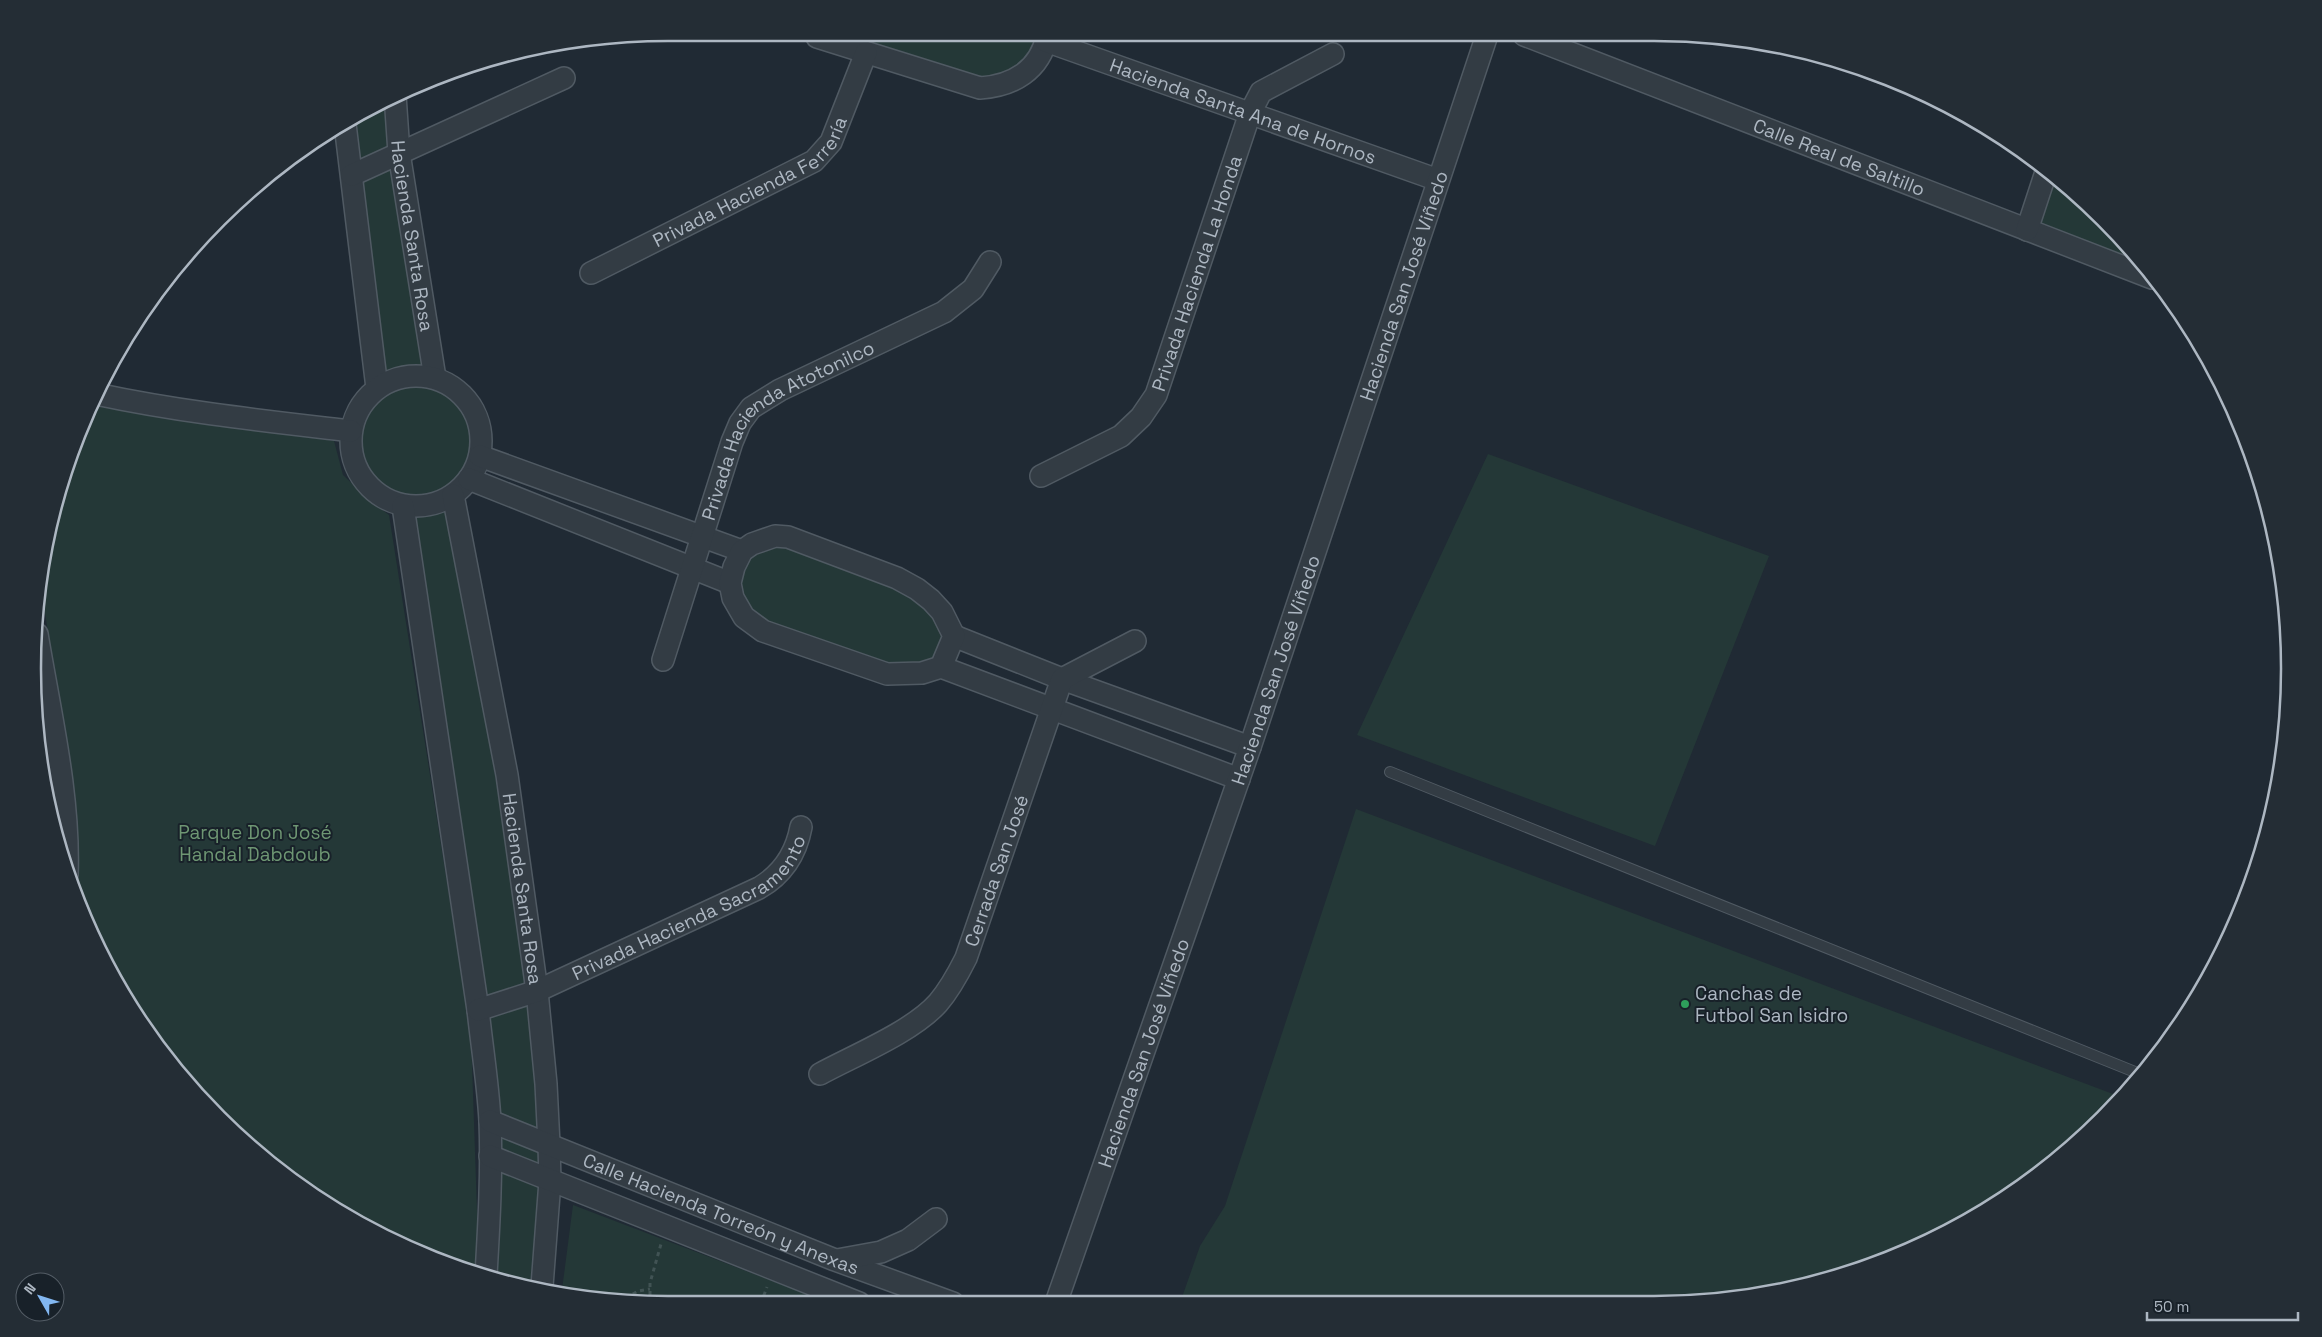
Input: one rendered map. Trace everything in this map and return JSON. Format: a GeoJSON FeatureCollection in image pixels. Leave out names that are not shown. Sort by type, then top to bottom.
{"type":"FeatureCollection","features":[{"type":"Feature","properties":{"kind":"street"},"geometry":{"type":"LineString","coordinates":[[830,41],[980,88],[996,87],[1014,82],[1031,68],[1041,55],[1045,41]]}},
{"type":"Feature","properties":{"kind":"street","name":"Hacienda Santa Ana de Hornos"},"geometry":{"type":"LineString","coordinates":[[1051,41],[1250,114],[1438,180]]}},
{"type":"Feature","properties":{"kind":"street","name":"Hacienda San José Viñedo"},"geometry":{"type":"LineString","coordinates":[[1058,1296],[1250,747],[1485,41]]}},
{"type":"Feature","properties":{"kind":"street","name":"Calle Real de Saltillo"},"geometry":{"type":"LineString","coordinates":[[1542,41],[2140,273]]}},
{"type":"Feature","properties":{"kind":"street","name":"Privada Hacienda Ferrería"},"geometry":{"type":"LineString","coordinates":[[591,273],[814,161],[832,142],[866,52]]}},
{"type":"Feature","properties":{"kind":"street","name":"Privada Hacienda La Honda"},"geometry":{"type":"LineString","coordinates":[[1041,476],[1121,436],[1141,417],[1156,395],[1250,114],[1261,92],[1333,54]]}},
{"type":"Feature","properties":{"kind":"street"},"geometry":{"type":"LineString","coordinates":[[352,175],[564,78]]}},
{"type":"Feature","properties":{"kind":"street","name":"Hacienda Santa Rosa"},"geometry":{"type":"LineString","coordinates":[[396,104],[399,153],[435,378]]}},
{"type":"Feature","properties":{"kind":"street"},"geometry":{"type":"LineString","coordinates":[[346,131],[377,388]]}},
{"type":"Feature","properties":{"kind":"street"},"geometry":{"type":"LineString","coordinates":[[2026,230],[2044,178]]}},
{"type":"Feature","properties":{"kind":"street","name":"Privada Hacienda Atotonilco"},"geometry":{"type":"LineString","coordinates":[[663,660],[691,567],[735,435],[740,423],[751,408],[780,390],[944,312],[973,289],[990,262]]}},
{"type":"Feature","properties":{"kind":"street"},"geometry":{"type":"LineString","coordinates":[[415,375],[435,378],[450,385],[463,395],[473,408],[479,423],[482,439],[480,456],[470,479],[453,495],[438,503],[420,507],[403,506],[387,501],[373,491],[362,479],[354,464],[350,447],[351,431],[356,414],[365,400],[377,388],[395,379],[415,375]]}},
{"type":"Feature","properties":{"kind":"street"},"geometry":{"type":"LineString","coordinates":[[104,395],[208,414],[351,431]]}},
{"type":"Feature","properties":{"kind":"street"},"geometry":{"type":"LineString","coordinates":[[480,456],[742,551]]}},
{"type":"Feature","properties":{"kind":"street"},"geometry":{"type":"LineString","coordinates":[[470,479],[730,583]]}},
{"type":"Feature","properties":{"kind":"street","name":"Hacienda Santa Rosa"},"geometry":{"type":"LineString","coordinates":[[453,495],[507,775],[537,991],[546,1084],[550,1181],[542,1283]]}},
{"type":"Feature","properties":{"kind":"street"},"geometry":{"type":"LineString","coordinates":[[403,506],[478,1010],[490,1121],[491,1192],[486,1268]]}},
{"type":"Feature","properties":{"kind":"street"},"geometry":{"type":"LineString","coordinates":[[1239,779],[942,667],[922,673],[887,674],[763,631],[744,616],[733,598],[730,583],[734,567],[742,551],[761,539],[788,537],[897,578],[917,589],[942,612],[954,636],[1062,679],[1250,747]]}},
{"type":"Feature","properties":{"kind":"street"},"geometry":{"type":"LineString","coordinates":[[942,667],[954,636]]}},
{"type":"Feature","properties":{"kind":"street"},"geometry":{"type":"LineString","coordinates":[[1062,679],[1134,641]]}},
{"type":"Feature","properties":{"kind":"street"},"geometry":{"type":"LineString","coordinates":[[41,660],[58,758],[68,847]]}},
{"type":"Feature","properties":{"kind":"street","name":"Cerrada San José"},"geometry":{"type":"LineString","coordinates":[[820,1074],[920,1019],[937,1004],[954,983],[966,958],[1062,679]]}},
{"type":"Feature","properties":{"kind":"street","name":"Privada Hacienda Sacramento"},"geometry":{"type":"LineString","coordinates":[[478,1010],[537,991],[772,881],[794,853],[800,827]]}},
{"type":"Feature","properties":{"kind":"street","name":"Calle Hacienda Torreón y Anexas"},"geometry":{"type":"LineString","coordinates":[[490,1121],[835,1260],[934,1296]]}},
{"type":"Feature","properties":{"kind":"street","name":"Calle Hacienda Torreón y Anexas"},"geometry":{"type":"LineString","coordinates":[[490,1156],[841,1296]]}},
{"type":"Feature","properties":{"kind":"street"},"geometry":{"type":"LineString","coordinates":[[815,1286],[820,1274],[835,1260],[882,1252],[908,1240],[936,1219]]}},
{"type":"Feature","properties":{"kind":"lane"},"geometry":{"type":"LineString","coordinates":[[1390,772],[2134,1071]]}},
{"type":"Feature","properties":{"kind":"path"},"geometry":{"type":"LineString","coordinates":[[650,1295],[650,1283],[666,1227]]}},
{"type":"Feature","properties":{"kind":"path"},"geometry":{"type":"LineString","coordinates":[[632,1294],[638,1291],[650,1289]]}},
{"type":"Feature","properties":{"kind":"green space"},"geometry":{"type":"Polygon","coordinates":[[[844,41],[1039,41],[1029,64],[982,84],[844,41]]]}},
{"type":"Feature","properties":{"kind":"green space"},"geometry":{"type":"Polygon","coordinates":[[[388,107],[393,147],[356,167],[353,127],[388,107]]]}},
{"type":"Feature","properties":{"kind":"green space"},"geometry":{"type":"Polygon","coordinates":[[[395,160],[429,371],[398,372],[381,381],[359,178],[395,160]]]}},
{"type":"Feature","properties":{"kind":"green space"},"geometry":{"type":"Polygon","coordinates":[[[2052,185],[2097,225],[2132,263],[2038,228],[2052,185]]]}},
{"type":"Feature","properties":{"kind":"green space"},"geometry":{"type":"Polygon","coordinates":[[[414,383],[436,387],[446,392],[455,400],[463,409],[468,419],[472,441],[468,463],[463,473],[455,482],[446,490],[436,495],[414,499],[392,495],[382,490],[373,482],[365,473],[360,463],[356,441],[360,419],[365,409],[373,400],[382,392],[392,387],[414,383]]]}},
{"type":"Feature","properties":{"kind":"green space","name":"Parque Don José Handal Dabdoub"},"geometry":{"type":"Polygon","coordinates":[[[100,404],[334,441],[343,475],[368,499],[389,515],[471,1035],[478,1240],[475,1264],[428,1248],[391,1231],[355,1212],[320,1190],[255,1140],[225,1112],[171,1050],[125,982],[89,909],[75,870],[72,862],[65,735],[45,611],[47,587],[53,546],[63,506],[89,428],[100,404]]]}},
{"type":"Feature","properties":{"kind":"green space"},"geometry":{"type":"Polygon","coordinates":[[[1488,454],[1769,556],[1655,846],[1357,735],[1488,454]]]}},
{"type":"Feature","properties":{"kind":"green space"},"geometry":{"type":"Polygon","coordinates":[[[450,503],[530,987],[541,1131],[537,1282],[490,1269],[496,1168],[408,512],[439,509],[450,503]]]}},
{"type":"Feature","properties":{"kind":"green space"},"geometry":{"type":"Polygon","coordinates":[[[782,541],[919,595],[947,636],[940,656],[922,667],[887,670],[745,612],[736,586],[748,555],[782,541]]]}},
{"type":"Feature","properties":{"kind":"green space"},"geometry":{"type":"Polygon","coordinates":[[[1356,809],[2114,1094],[2067,1140],[2035,1166],[1967,1212],[1931,1231],[1894,1248],[1816,1274],[1776,1284],[1735,1290],[1654,1296],[1182,1296],[1200,1246],[1225,1206],[1356,809]]]}},
{"type":"Feature","properties":{"kind":"green space"},"geometry":{"type":"Polygon","coordinates":[[[573,1205],[812,1296],[668,1296],[627,1294],[562,1286],[573,1205]]]}},
{"type":"Feature","properties":{"kind":"place","name":"Canchas de Futbol San Isidro"},"geometry":{"type":"Point","coordinates":[1685,1004]}}]}
